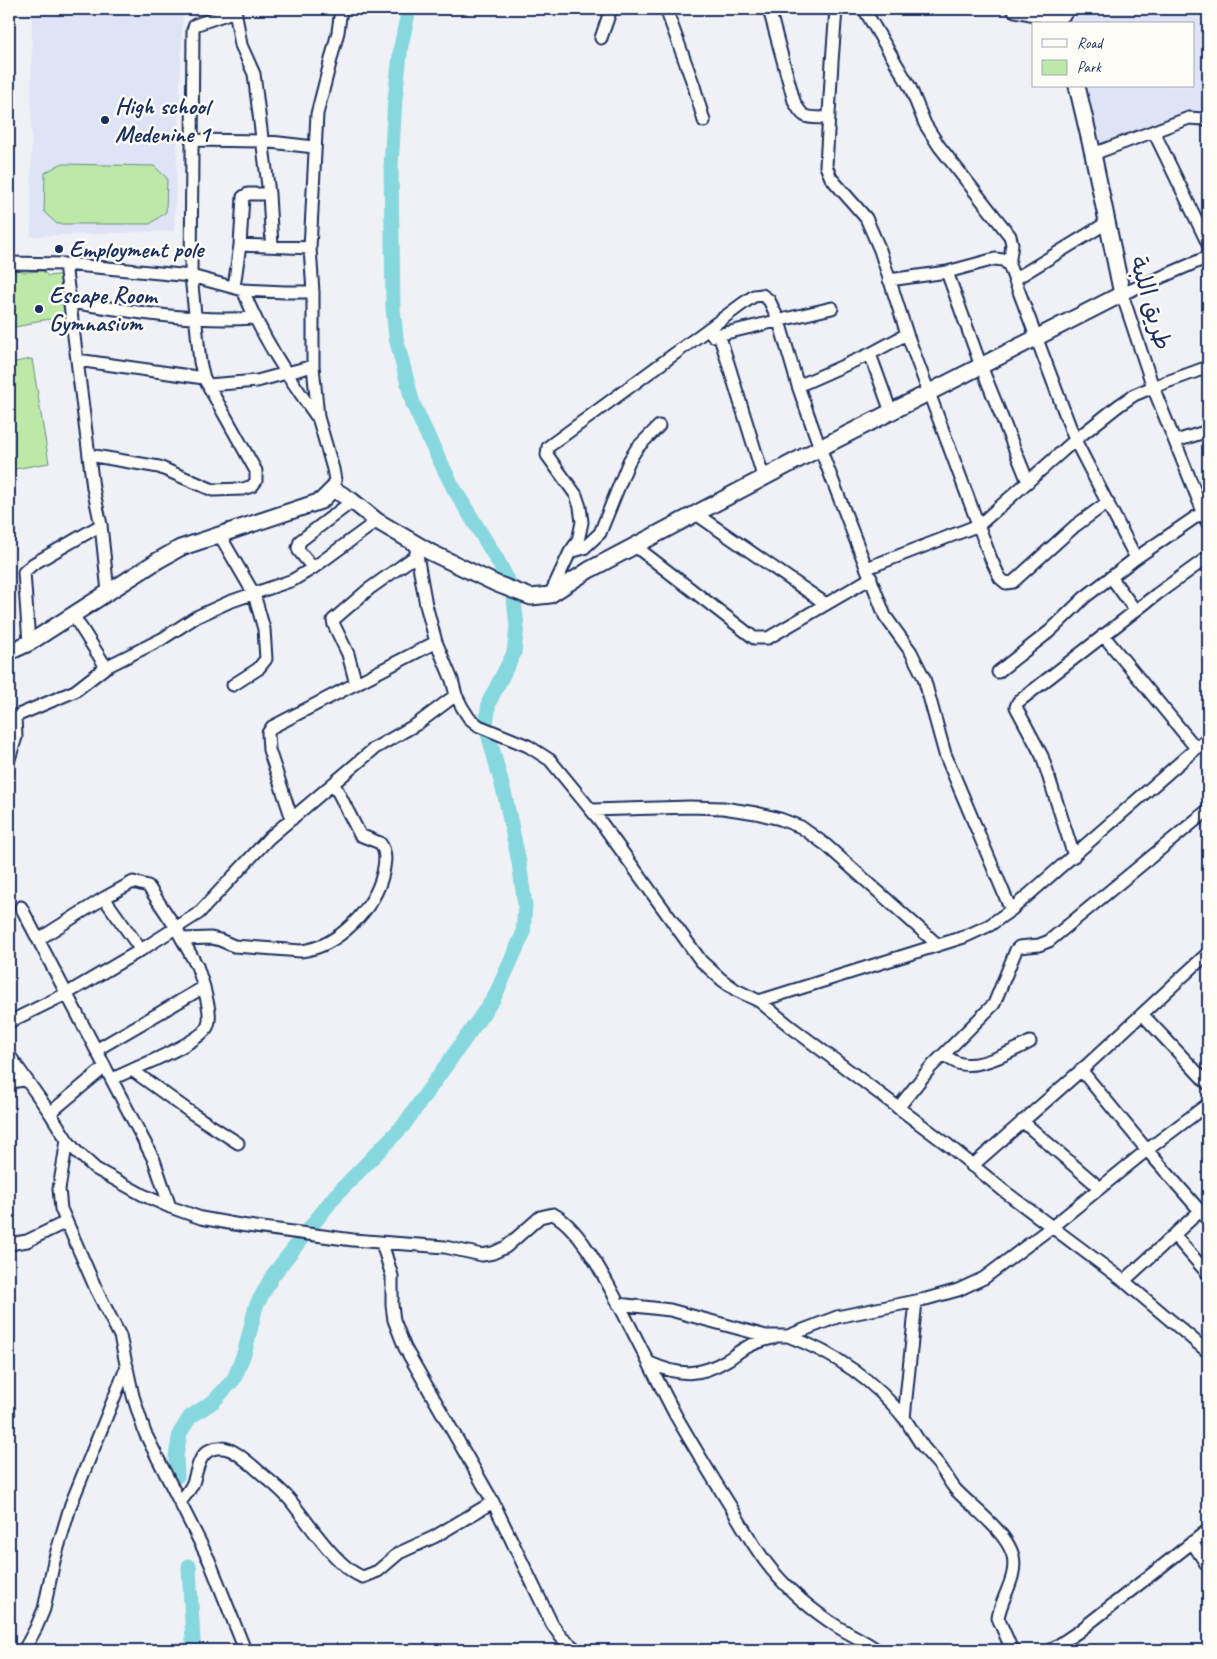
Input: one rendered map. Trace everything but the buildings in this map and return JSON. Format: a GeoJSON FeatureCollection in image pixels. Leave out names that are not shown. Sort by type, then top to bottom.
{"type":"FeatureCollection","features":[{"type":"Feature","properties":{"kind":"main road"},"geometry":{"type":"LineString","coordinates":[[1015,9],[1054,16]]}},
{"type":"Feature","properties":{"kind":"main road","name":"طريق اللبة"},"geometry":{"type":"LineString","coordinates":[[1077,88],[1108,222],[1122,294]]}},
{"type":"Feature","properties":{"kind":"main road"},"geometry":{"type":"LineString","coordinates":[[9,652],[29,643],[180,548],[321,501],[333,489],[352,500],[416,550],[531,597],[550,595],[589,570],[820,448],[1122,294]]}},
{"type":"Feature","properties":{"kind":"street"},"geometry":{"type":"LineString","coordinates":[[333,489],[335,480],[318,417],[313,366],[313,292],[310,248],[316,114],[338,32],[340,9]]}},
{"type":"Feature","properties":{"kind":"street"},"geometry":{"type":"LineString","coordinates":[[601,38],[611,9]]}},
{"type":"Feature","properties":{"kind":"street"},"geometry":{"type":"LineString","coordinates":[[666,9],[694,86],[704,121]]}},
{"type":"Feature","properties":{"kind":"street"},"geometry":{"type":"LineString","coordinates":[[769,9],[794,101],[800,112],[808,117],[828,118]]}},
{"type":"Feature","properties":{"kind":"street"},"geometry":{"type":"LineString","coordinates":[[836,9],[826,158],[828,172],[866,218],[880,250],[928,393],[1000,578],[1006,583],[1013,582],[1075,526],[1108,502]]}},
{"type":"Feature","properties":{"kind":"street"},"geometry":{"type":"LineString","coordinates":[[864,9],[910,87],[925,124],[939,146],[1010,236],[1012,244],[1009,265]]}},
{"type":"Feature","properties":{"kind":"street"},"geometry":{"type":"LineString","coordinates":[[89,455],[159,468],[213,490],[230,491],[252,486],[257,478],[256,471],[201,369],[194,319],[191,276],[193,27],[235,10],[241,45],[254,74],[269,194],[272,246]]}},
{"type":"Feature","properties":{"kind":"street"},"geometry":{"type":"LineString","coordinates":[[1093,154],[1189,118],[1208,121]]}},
{"type":"Feature","properties":{"kind":"street"},"geometry":{"type":"LineString","coordinates":[[1154,132],[1208,244]]}},
{"type":"Feature","properties":{"kind":"street"},"geometry":{"type":"LineString","coordinates":[[191,140],[262,141],[314,147]]}},
{"type":"Feature","properties":{"kind":"street"},"geometry":{"type":"LineString","coordinates":[[269,194],[248,194],[243,197],[239,288],[286,374],[318,417]]}},
{"type":"Feature","properties":{"kind":"street"},"geometry":{"type":"LineString","coordinates":[[1015,279],[1108,222]]}},
{"type":"Feature","properties":{"kind":"street"},"geometry":{"type":"LineString","coordinates":[[240,245],[310,248]]}},
{"type":"Feature","properties":{"kind":"street"},"geometry":{"type":"LineString","coordinates":[[1122,294],[1208,257]]}},
{"type":"Feature","properties":{"kind":"street"},"geometry":{"type":"LineString","coordinates":[[890,280],[947,272],[995,259],[1003,260],[1009,265],[1075,440],[1136,558]]}},
{"type":"Feature","properties":{"kind":"street"},"geometry":{"type":"LineString","coordinates":[[9,263],[66,264],[191,276],[239,288],[285,292],[313,292]]}},
{"type":"Feature","properties":{"kind":"street"},"geometry":{"type":"LineString","coordinates":[[66,264],[93,488],[101,525],[108,592]]}},
{"type":"Feature","properties":{"kind":"street"},"geometry":{"type":"LineString","coordinates":[[947,272],[981,366],[1028,482]]}},
{"type":"Feature","properties":{"kind":"street","name":"طريق اللبة"},"geometry":{"type":"LineString","coordinates":[[1122,294],[1153,387],[1208,524]]}},
{"type":"Feature","properties":{"kind":"street"},"geometry":{"type":"LineString","coordinates":[[550,595],[570,552],[578,540],[582,522],[576,495],[547,455],[548,447],[754,296],[762,295],[769,300],[779,321],[798,386],[820,448],[885,616],[911,652],[924,678],[946,754],[1011,910]]}},
{"type":"Feature","properties":{"kind":"street"},"geometry":{"type":"LineString","coordinates":[[70,302],[194,319],[254,318]]}},
{"type":"Feature","properties":{"kind":"street"},"geometry":{"type":"LineString","coordinates":[[697,339],[832,308]]}},
{"type":"Feature","properties":{"kind":"street"},"geometry":{"type":"LineString","coordinates":[[719,334],[764,479]]}},
{"type":"Feature","properties":{"kind":"street"},"geometry":{"type":"LineString","coordinates":[[798,386],[870,354],[907,334]]}},
{"type":"Feature","properties":{"kind":"street"},"geometry":{"type":"LineString","coordinates":[[870,354],[891,412]]}},
{"type":"Feature","properties":{"kind":"street"},"geometry":{"type":"LineString","coordinates":[[77,360],[206,381],[257,381],[313,366]]}},
{"type":"Feature","properties":{"kind":"street"},"geometry":{"type":"LineString","coordinates":[[635,546],[754,638],[768,638],[826,604],[869,573],[979,525],[1075,440],[1134,395],[1208,367]]}},
{"type":"Feature","properties":{"kind":"street"},"geometry":{"type":"LineString","coordinates":[[570,552],[584,548],[600,533],[629,461],[637,448],[659,426]]}},
{"type":"Feature","properties":{"kind":"street"},"geometry":{"type":"LineString","coordinates":[[1176,441],[1208,431]]}},
{"type":"Feature","properties":{"kind":"street"},"geometry":{"type":"LineString","coordinates":[[313,568],[298,548],[300,540],[352,500]]}},
{"type":"Feature","properties":{"kind":"street"},"geometry":{"type":"LineString","coordinates":[[998,672],[1050,631],[1085,597],[1136,558],[1203,512]]}},
{"type":"Feature","properties":{"kind":"street"},"geometry":{"type":"LineString","coordinates":[[696,514],[826,604]]}},
{"type":"Feature","properties":{"kind":"street"},"geometry":{"type":"LineString","coordinates":[[9,758],[16,737],[12,717],[75,691],[106,667],[162,639],[196,617],[293,580],[313,568],[377,521]]}},
{"type":"Feature","properties":{"kind":"street"},"geometry":{"type":"LineString","coordinates":[[29,643],[24,572],[33,564],[101,525]]}},
{"type":"Feature","properties":{"kind":"street"},"geometry":{"type":"LineString","coordinates":[[219,534],[254,594],[264,629],[266,659],[258,669],[233,685]]}},
{"type":"Feature","properties":{"kind":"street"},"geometry":{"type":"LineString","coordinates":[[356,684],[348,654],[333,620],[416,550],[426,605],[436,642],[452,680],[456,695],[469,718],[479,726],[528,746],[550,760],[592,810],[702,961],[722,980],[736,990],[759,1001],[948,1145],[972,1166],[1124,1280],[1208,1352]]}},
{"type":"Feature","properties":{"kind":"street"},"geometry":{"type":"LineString","coordinates":[[1074,856],[1042,756],[1016,707],[1018,702],[1135,610],[1208,557]]}},
{"type":"Feature","properties":{"kind":"street"},"geometry":{"type":"LineString","coordinates":[[1111,577],[1135,610]]}},
{"type":"Feature","properties":{"kind":"street"},"geometry":{"type":"LineString","coordinates":[[73,615],[106,667]]}},
{"type":"Feature","properties":{"kind":"street"},"geometry":{"type":"LineString","coordinates":[[1103,636],[1196,748]]}},
{"type":"Feature","properties":{"kind":"street"},"geometry":{"type":"LineString","coordinates":[[292,819],[269,750],[268,733],[272,727],[286,718],[436,642]]}},
{"type":"Feature","properties":{"kind":"street"},"geometry":{"type":"LineString","coordinates":[[9,1022],[66,994],[176,928],[206,906],[250,857],[375,748],[418,724],[456,695]]}},
{"type":"Feature","properties":{"kind":"street"},"geometry":{"type":"LineString","coordinates":[[759,1001],[964,937],[990,925],[1011,910],[1074,856],[1208,738]]}},
{"type":"Feature","properties":{"kind":"street"},"geometry":{"type":"LineString","coordinates":[[182,940],[211,938],[234,946],[301,951],[327,942],[352,925],[374,898],[378,890],[385,853],[380,844],[360,834],[334,784]]}},
{"type":"Feature","properties":{"kind":"street"},"geometry":{"type":"LineString","coordinates":[[592,810],[690,807],[723,808],[756,813],[801,827],[826,845],[938,945]]}},
{"type":"Feature","properties":{"kind":"street"},"geometry":{"type":"LineString","coordinates":[[898,1108],[944,1055],[994,1004],[1016,950],[1019,947],[1038,945],[1049,941],[1208,810]]}},
{"type":"Feature","properties":{"kind":"street"},"geometry":{"type":"LineString","coordinates":[[39,938],[129,883],[143,884],[151,890],[176,928],[197,966],[209,1010],[209,1023],[204,1032],[187,1044],[112,1079]]}},
{"type":"Feature","properties":{"kind":"street"},"geometry":{"type":"LineString","coordinates":[[104,898],[141,950]]}},
{"type":"Feature","properties":{"kind":"street"},"geometry":{"type":"LineString","coordinates":[[21,907],[39,938],[66,994],[154,1160],[170,1207]]}},
{"type":"Feature","properties":{"kind":"street"},"geometry":{"type":"LineString","coordinates":[[972,1166],[1207,958]]}},
{"type":"Feature","properties":{"kind":"street"},"geometry":{"type":"LineString","coordinates":[[96,1050],[204,987]]}},
{"type":"Feature","properties":{"kind":"street"},"geometry":{"type":"LineString","coordinates":[[1142,1014],[1208,1084]]}},
{"type":"Feature","properties":{"kind":"street"},"geometry":{"type":"LineString","coordinates":[[944,1055],[955,1062],[968,1065],[1008,1054],[1030,1042]]}},
{"type":"Feature","properties":{"kind":"street"},"geometry":{"type":"LineString","coordinates":[[9,1055],[67,1140],[96,1169],[143,1195],[201,1218],[353,1240],[445,1247],[482,1255],[493,1253],[506,1247],[540,1217],[553,1214],[559,1217],[582,1242],[597,1264],[676,1415],[755,1547],[790,1591],[814,1611],[877,1650]]}},
{"type":"Feature","properties":{"kind":"street"},"geometry":{"type":"LineString","coordinates":[[50,1113],[105,1067]]}},
{"type":"Feature","properties":{"kind":"street"},"geometry":{"type":"LineString","coordinates":[[132,1070],[192,1114],[238,1143]]}},
{"type":"Feature","properties":{"kind":"street"},"geometry":{"type":"LineString","coordinates":[[1081,1070],[1208,1220]]}},
{"type":"Feature","properties":{"kind":"street"},"geometry":{"type":"LineString","coordinates":[[9,1082],[25,1080]]}},
{"type":"Feature","properties":{"kind":"street"},"geometry":{"type":"LineString","coordinates":[[650,1363],[665,1370],[679,1373],[694,1373],[709,1369],[745,1348],[837,1317],[916,1301],[958,1290],[984,1278],[1208,1104]]}},
{"type":"Feature","properties":{"kind":"street"},"geometry":{"type":"LineString","coordinates":[[1022,1121],[1100,1188]]}},
{"type":"Feature","properties":{"kind":"street"},"geometry":{"type":"LineString","coordinates":[[67,1140],[59,1189],[59,1199],[66,1222],[96,1289],[120,1336],[138,1414],[209,1560],[245,1650]]}},
{"type":"Feature","properties":{"kind":"street"},"geometry":{"type":"LineString","coordinates":[[1124,1280],[1200,1211]]}},
{"type":"Feature","properties":{"kind":"street"},"geometry":{"type":"LineString","coordinates":[[9,1244],[27,1241],[66,1222]]}},
{"type":"Feature","properties":{"kind":"street"},"geometry":{"type":"LineString","coordinates":[[1174,1235],[1208,1274]]}},
{"type":"Feature","properties":{"kind":"street"},"geometry":{"type":"LineString","coordinates":[[382,1243],[392,1276],[394,1320],[405,1348],[493,1502],[552,1624],[560,1637],[577,1650]]}},
{"type":"Feature","properties":{"kind":"street"},"geometry":{"type":"LineString","coordinates":[[904,1418],[916,1301]]}},
{"type":"Feature","properties":{"kind":"street"},"geometry":{"type":"LineString","coordinates":[[618,1304],[670,1310],[766,1336],[783,1336],[820,1349],[851,1367],[877,1389],[904,1418],[957,1491],[974,1506],[1006,1541],[1012,1554],[1014,1566],[998,1618],[1012,1650]]}},
{"type":"Feature","properties":{"kind":"street"},"geometry":{"type":"LineString","coordinates":[[24,1650],[44,1609],[54,1560],[71,1504],[127,1366]]}},
{"type":"Feature","properties":{"kind":"street"},"geometry":{"type":"LineString","coordinates":[[180,1502],[186,1496],[199,1464],[210,1450],[220,1448],[233,1450],[276,1486],[338,1558],[348,1568],[363,1577],[378,1571],[399,1553],[434,1537],[493,1502]]}},
{"type":"Feature","properties":{"kind":"street"},"geometry":{"type":"LineString","coordinates":[[1050,1650],[1078,1632],[1208,1530]]}},
{"type":"Feature","properties":{"kind":"street"},"geometry":{"type":"LineString","coordinates":[[1192,1542],[1208,1567]]}},
{"type":"Feature","properties":{"kind":"shaded area","name":"High school Medenine 1"},"geometry":{"type":"Polygon","coordinates":[[[32,9],[183,9],[174,231],[31,236],[32,9]]]}},
{"type":"Feature","properties":{"kind":"shaded area"},"geometry":{"type":"Polygon","coordinates":[[[1075,9],[1208,9],[1208,118],[1100,147],[1087,88],[1194,88],[1194,22],[1074,22],[1075,9]]]}},
{"type":"Feature","properties":{"kind":"green space"},"geometry":{"type":"Polygon","coordinates":[[[60,164],[154,166],[167,178],[166,212],[150,224],[57,224],[44,212],[45,173],[60,164]]]}},
{"type":"Feature","properties":{"kind":"green space","name":"Escape Room Gymnasium"},"geometry":{"type":"Polygon","coordinates":[[[20,270],[24,272],[43,271],[48,276],[65,274],[67,321],[65,323],[55,325],[50,323],[51,319],[9,328],[9,272],[20,270]]]}},
{"type":"Feature","properties":{"kind":"green space"},"geometry":{"type":"Polygon","coordinates":[[[32,359],[49,463],[9,470],[9,363],[32,359]]]}},
{"type":"Feature","properties":{"kind":"waterway"},"geometry":{"type":"LineString","coordinates":[[177,1476],[176,1456],[180,1433],[190,1417],[214,1401],[234,1379],[245,1351],[256,1306],[273,1275],[335,1196],[403,1126],[494,998],[523,934],[525,905],[519,862],[505,796],[486,726],[489,702],[514,653],[517,626],[513,591],[499,563],[453,487],[431,443],[413,404],[396,338],[393,307],[391,166],[395,99],[401,46],[409,9]]}},
{"type":"Feature","properties":{"kind":"waterway"},"geometry":{"type":"LineString","coordinates":[[189,1566],[193,1650]]}},
{"type":"Feature","properties":{"kind":"place","name":"High school Medenine 1"},"geometry":{"type":"Point","coordinates":[105,120]}},
{"type":"Feature","properties":{"kind":"place","name":"Employment pole"},"geometry":{"type":"Point","coordinates":[59,249]}},
{"type":"Feature","properties":{"kind":"place","name":"Escape Room Gymnasium"},"geometry":{"type":"Point","coordinates":[39,309]}}]}
